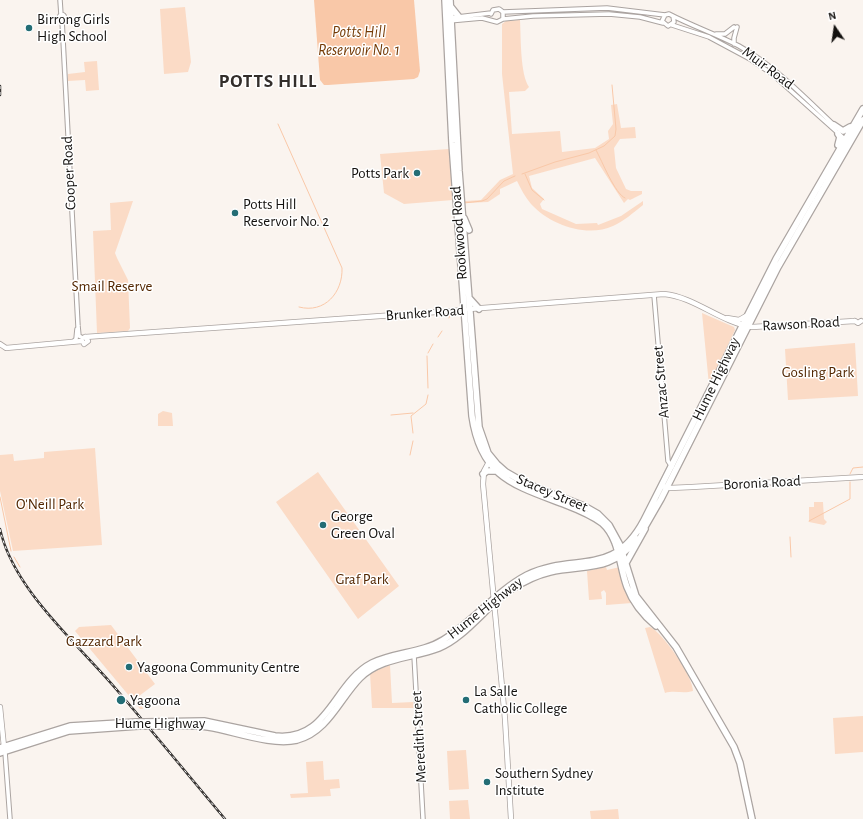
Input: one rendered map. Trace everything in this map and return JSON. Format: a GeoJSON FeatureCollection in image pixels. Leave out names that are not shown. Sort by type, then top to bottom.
{"type":"FeatureCollection","features":[{"type":"Feature","properties":{"kind":"highway","name":"Rookwood Road"},"geometry":{"type":"LineString","coordinates":[[445,0],[449,19],[469,297],[467,310],[474,427],[479,447],[489,463]]}},
{"type":"Feature","properties":{"kind":"highway","name":"Rookwood Road"},"geometry":{"type":"LineString","coordinates":[[450,3],[449,19],[452,143],[479,427],[484,446],[490,456]]}},
{"type":"Feature","properties":{"kind":"highway"},"geometry":{"type":"LineString","coordinates":[[450,3],[459,17]]}},
{"type":"Feature","properties":{"kind":"highway","name":"Hume Highway"},"geometry":{"type":"LineString","coordinates":[[146,724],[203,727],[282,742],[298,740],[309,735],[325,722],[356,682],[367,672],[380,665],[414,655],[439,645],[458,634],[513,583],[540,570],[553,566],[594,562],[621,552],[635,541],[646,525],[672,467],[745,326],[847,139],[854,123],[863,109]]}},
{"type":"Feature","properties":{"kind":"highway","name":"Hume Highway"},"geometry":{"type":"LineString","coordinates":[[621,552],[639,530],[664,487],[672,477],[745,326],[747,315],[776,259],[831,164],[847,139],[863,120]]}},
{"type":"Feature","properties":{"kind":"highway"},"geometry":{"type":"LineString","coordinates":[[834,125],[845,131],[854,123]]}},
{"type":"Feature","properties":{"kind":"highway"},"geometry":{"type":"LineString","coordinates":[[831,164],[840,140],[838,134]]}},
{"type":"Feature","properties":{"kind":"highway"},"geometry":{"type":"LineString","coordinates":[[462,216],[469,230]]}},
{"type":"Feature","properties":{"kind":"highway"},"geometry":{"type":"LineString","coordinates":[[469,297],[471,303],[478,309]]}},
{"type":"Feature","properties":{"kind":"highway","name":"Stacey Street"},"geometry":{"type":"LineString","coordinates":[[490,456],[497,464],[515,478],[594,511],[614,532],[626,564],[632,588],[638,600],[667,636],[690,671],[695,685],[735,758],[751,819]]}},
{"type":"Feature","properties":{"kind":"highway","name":"Stacey Street"},"geometry":{"type":"LineString","coordinates":[[489,463],[496,471],[515,484],[596,519],[611,533],[621,552],[627,586],[634,603],[646,617],[667,636]]}},
{"type":"Feature","properties":{"kind":"highway"},"geometry":{"type":"LineString","coordinates":[[483,474],[488,471],[496,471]]}},
{"type":"Feature","properties":{"kind":"highway"},"geometry":{"type":"LineString","coordinates":[[626,564],[646,525]]}},
{"type":"Feature","properties":{"kind":"highway"},"geometry":{"type":"LineString","coordinates":[[614,532],[628,543]]}},
{"type":"Feature","properties":{"kind":"highway","name":"Hume Highway"},"geometry":{"type":"LineString","coordinates":[[2,750],[70,726],[204,722],[275,736],[285,737],[299,735],[317,723],[350,682],[370,664],[439,645]]}},
{"type":"Feature","properties":{"kind":"main road","name":"Brunker Road"},"geometry":{"type":"LineString","coordinates":[[0,344],[6,348],[67,343],[95,338],[654,295],[676,295],[717,315],[745,326]]}},
{"type":"Feature","properties":{"kind":"main road"},"geometry":{"type":"LineString","coordinates":[[717,315],[739,320],[743,319],[747,315]]}},
{"type":"Feature","properties":{"kind":"main road","name":"Rawson Road"},"geometry":{"type":"LineString","coordinates":[[745,326],[860,321]]}},
{"type":"Feature","properties":{"kind":"main road"},"geometry":{"type":"LineString","coordinates":[[490,456],[489,463],[483,474],[493,601],[505,719],[511,819]]}},
{"type":"Feature","properties":{"kind":"main road"},"geometry":{"type":"LineString","coordinates":[[672,477],[673,483],[679,488]]}},
{"type":"Feature","properties":{"kind":"main road","name":"Boronia Road"},"geometry":{"type":"LineString","coordinates":[[664,487],[679,488],[863,477]]}},
{"type":"Feature","properties":{"kind":"main road"},"geometry":{"type":"LineString","coordinates":[[0,707],[2,750]]}},
{"type":"Feature","properties":{"kind":"street","name":"Cooper Road"},"geometry":{"type":"LineString","coordinates":[[60,0],[78,326],[77,334],[84,340]]}},
{"type":"Feature","properties":{"kind":"street"},"geometry":{"type":"LineString","coordinates":[[607,8],[664,16],[669,14],[673,16],[674,22],[672,25],[667,26],[663,23],[640,17],[609,14],[514,17],[504,18],[497,22],[482,18],[449,19],[491,14],[497,9],[505,12],[607,8]]}},
{"type":"Feature","properties":{"kind":"street"},"geometry":{"type":"LineString","coordinates":[[504,18],[505,12]]}},
{"type":"Feature","properties":{"kind":"street"},"geometry":{"type":"LineString","coordinates":[[491,14],[493,20]]}},
{"type":"Feature","properties":{"kind":"street"},"geometry":{"type":"LineString","coordinates":[[663,23],[662,18],[664,16]]}},
{"type":"Feature","properties":{"kind":"street","name":"Muir Road"},"geometry":{"type":"LineString","coordinates":[[673,16],[734,44],[775,71],[834,125],[847,139]]}},
{"type":"Feature","properties":{"kind":"street","name":"Muir Road"},"geometry":{"type":"LineString","coordinates":[[672,25],[709,37],[750,59],[772,74],[838,134],[847,139]]}},
{"type":"Feature","properties":{"kind":"street"},"geometry":{"type":"LineString","coordinates":[[711,33],[725,34],[735,27],[734,44]]}},
{"type":"Feature","properties":{"kind":"street","name":"Anzac Street"},"geometry":{"type":"LineString","coordinates":[[654,295],[668,462],[672,467]]}},
{"type":"Feature","properties":{"kind":"street"},"geometry":{"type":"LineString","coordinates":[[67,343],[76,340],[78,326]]}},
{"type":"Feature","properties":{"kind":"street","name":"Meredith Street"},"geometry":{"type":"LineString","coordinates":[[414,655],[423,819]]}},
{"type":"Feature","properties":{"kind":"street"},"geometry":{"type":"LineString","coordinates":[[2,750],[10,819]]}},
{"type":"Feature","properties":{"kind":"green space"},"geometry":{"type":"Polygon","coordinates":[[[185,7],[191,62],[188,72],[164,74],[160,9],[185,7]]]}},
{"type":"Feature","properties":{"kind":"green space"},"geometry":{"type":"Polygon","coordinates":[[[520,20],[522,65],[529,87],[525,91],[509,92],[512,134],[560,131],[562,152],[595,148],[609,139],[608,131],[613,124],[611,105],[617,104],[621,128],[635,127],[636,138],[620,139],[614,148],[616,168],[626,189],[631,191],[642,191],[642,194],[630,200],[628,199],[624,203],[595,158],[529,176],[532,188],[544,199],[540,204],[542,209],[576,224],[597,223],[598,225],[621,216],[643,201],[643,205],[613,226],[592,231],[581,230],[558,223],[548,218],[531,204],[517,181],[500,189],[500,194],[488,202],[465,203],[465,201],[481,200],[500,180],[513,174],[502,74],[502,24],[506,21],[520,20]]]}},
{"type":"Feature","properties":{"kind":"green space"},"geometry":{"type":"Polygon","coordinates":[[[97,61],[99,90],[86,91],[85,80],[68,81],[68,74],[85,72],[84,62],[97,61]]]}},
{"type":"Feature","properties":{"kind":"green space","name":"Potts Park"},"geometry":{"type":"Polygon","coordinates":[[[449,149],[453,200],[404,204],[384,193],[380,154],[449,149]]]}},
{"type":"Feature","properties":{"kind":"green space","name":"Smail Reserve"},"geometry":{"type":"Polygon","coordinates":[[[133,201],[115,253],[128,280],[130,328],[128,331],[97,333],[93,231],[111,230],[110,203],[133,201]]]}},
{"type":"Feature","properties":{"kind":"green space"},"geometry":{"type":"Polygon","coordinates":[[[702,313],[734,327],[735,330],[709,385],[702,313]]]}},
{"type":"Feature","properties":{"kind":"green space","name":"Gosling Park"},"geometry":{"type":"Polygon","coordinates":[[[855,343],[858,396],[788,400],[785,349],[855,343]]]}},
{"type":"Feature","properties":{"kind":"green space"},"geometry":{"type":"Polygon","coordinates":[[[163,411],[172,413],[173,426],[158,426],[158,414],[163,411]]]}},
{"type":"Feature","properties":{"kind":"green space","name":"O'Neill Park"},"geometry":{"type":"Polygon","coordinates":[[[95,448],[102,545],[13,551],[0,491],[0,455],[13,454],[14,461],[44,458],[44,452],[95,448]]]}},
{"type":"Feature","properties":{"kind":"green space","name":"Graf Park"},"geometry":{"type":"Polygon","coordinates":[[[318,472],[399,586],[358,619],[276,502],[318,472]]]}},
{"type":"Feature","properties":{"kind":"green space"},"geometry":{"type":"Polygon","coordinates":[[[814,502],[823,502],[824,519],[827,522],[824,525],[809,522],[809,507],[814,507],[814,502]]]}},
{"type":"Feature","properties":{"kind":"green space"},"geometry":{"type":"Polygon","coordinates":[[[606,567],[607,570],[620,567],[632,603],[606,605],[606,593],[604,590],[601,592],[602,599],[589,600],[587,571],[606,567]]]}},
{"type":"Feature","properties":{"kind":"green space","name":"Gazzard Park"},"geometry":{"type":"Polygon","coordinates":[[[111,625],[155,684],[139,696],[143,709],[140,709],[75,631],[79,627],[111,625]]]}},
{"type":"Feature","properties":{"kind":"green space"},"geometry":{"type":"Polygon","coordinates":[[[650,627],[662,637],[683,666],[692,684],[693,691],[665,693],[645,628],[650,627]]]}},
{"type":"Feature","properties":{"kind":"green space"},"geometry":{"type":"Polygon","coordinates":[[[390,665],[392,703],[413,702],[414,708],[372,708],[370,673],[390,665]]]}},
{"type":"Feature","properties":{"kind":"green space"},"geometry":{"type":"Polygon","coordinates":[[[863,716],[863,752],[835,754],[833,718],[863,716]]]}},
{"type":"Feature","properties":{"kind":"green space"},"geometry":{"type":"Polygon","coordinates":[[[466,750],[469,789],[449,790],[447,751],[466,750]]]}},
{"type":"Feature","properties":{"kind":"green space"},"geometry":{"type":"Polygon","coordinates":[[[323,761],[324,780],[339,779],[340,788],[330,789],[331,796],[291,798],[290,794],[308,793],[306,762],[323,761]]]}},
{"type":"Feature","properties":{"kind":"green space"},"geometry":{"type":"Polygon","coordinates":[[[468,800],[470,819],[450,819],[449,801],[468,800]]]}},
{"type":"Feature","properties":{"kind":"green space"},"geometry":{"type":"Polygon","coordinates":[[[618,809],[619,819],[591,819],[590,811],[618,809]]]}},
{"type":"Feature","properties":{"kind":"water","name":"Potts Hill Reservoir No. 1"},"geometry":{"type":"Polygon","coordinates":[[[314,0],[414,0],[420,71],[418,77],[414,79],[324,85],[320,80],[314,0]]]}},
{"type":"Feature","properties":{"kind":"waterway"},"geometry":{"type":"LineString","coordinates":[[522,174],[555,162],[589,153],[604,146],[615,136],[616,129],[612,85]]}},
{"type":"Feature","properties":{"kind":"waterway"},"geometry":{"type":"LineString","coordinates":[[278,124],[342,268],[342,277],[336,293],[331,299],[317,307],[299,307]]}},
{"type":"Feature","properties":{"kind":"waterway"},"geometry":{"type":"LineString","coordinates":[[596,150],[613,184],[625,198]]}},
{"type":"Feature","properties":{"kind":"waterway"},"geometry":{"type":"LineString","coordinates":[[525,174],[532,190],[544,200]]}},
{"type":"Feature","properties":{"kind":"waterway"},"geometry":{"type":"LineString","coordinates":[[464,203],[487,199],[504,181],[515,176]]}},
{"type":"Feature","properties":{"kind":"waterway"},"geometry":{"type":"LineString","coordinates":[[438,337],[442,331]]}},
{"type":"Feature","properties":{"kind":"waterway"},"geometry":{"type":"LineString","coordinates":[[428,353],[433,344]]}},
{"type":"Feature","properties":{"kind":"waterway"},"geometry":{"type":"LineString","coordinates":[[427,356],[428,388]]}},
{"type":"Feature","properties":{"kind":"waterway"},"geometry":{"type":"LineString","coordinates":[[413,433],[411,416],[426,404],[428,395]]}},
{"type":"Feature","properties":{"kind":"waterway"},"geometry":{"type":"LineString","coordinates":[[391,415],[413,413]]}},
{"type":"Feature","properties":{"kind":"waterway"},"geometry":{"type":"LineString","coordinates":[[410,455],[413,441]]}},
{"type":"Feature","properties":{"kind":"waterway"},"geometry":{"type":"LineString","coordinates":[[850,474],[853,468],[863,467]]}},
{"type":"Feature","properties":{"kind":"waterway"},"geometry":{"type":"LineString","coordinates":[[809,521],[850,499],[850,482]]}},
{"type":"Feature","properties":{"kind":"waterway"},"geometry":{"type":"LineString","coordinates":[[0,497],[11,551]]}},
{"type":"Feature","properties":{"kind":"waterway"},"geometry":{"type":"LineString","coordinates":[[790,537],[791,557]]}},
{"type":"Feature","properties":{"kind":"waterway"},"geometry":{"type":"LineString","coordinates":[[14,557],[20,567]]}},
{"type":"Feature","properties":{"kind":"railway"},"geometry":{"type":"LineString","coordinates":[[0,86],[0,95]]}},
{"type":"Feature","properties":{"kind":"railway"},"geometry":{"type":"LineString","coordinates":[[0,529],[7,551],[18,573],[32,594],[48,614],[116,689],[225,819]]}},
{"type":"Feature","properties":{"kind":"place","name":"Birrong Girls High School"},"geometry":{"type":"Point","coordinates":[29,28]}},
{"type":"Feature","properties":{"kind":"place","name":"Potts Park"},"geometry":{"type":"Point","coordinates":[417,173]}},
{"type":"Feature","properties":{"kind":"place","name":"Potts Hill Reservoir No. 2"},"geometry":{"type":"Point","coordinates":[235,213]}},
{"type":"Feature","properties":{"kind":"place","name":"George Green Oval"},"geometry":{"type":"Point","coordinates":[323,525]}},
{"type":"Feature","properties":{"kind":"place","name":"Yagoona Community Centre"},"geometry":{"type":"Point","coordinates":[129,667]}},
{"type":"Feature","properties":{"kind":"place","name":"Yagoona"},"geometry":{"type":"Point","coordinates":[121,700]}},
{"type":"Feature","properties":{"kind":"place","name":"La Salle Catholic College"},"geometry":{"type":"Point","coordinates":[466,700]}},
{"type":"Feature","properties":{"kind":"place","name":"Southern Sydney Institute"},"geometry":{"type":"Point","coordinates":[487,782]}},
{"type":"Feature","properties":{"kind":"district","name":"POTTS HILL"},"geometry":{"type":"Point","coordinates":[268,81]}}]}
